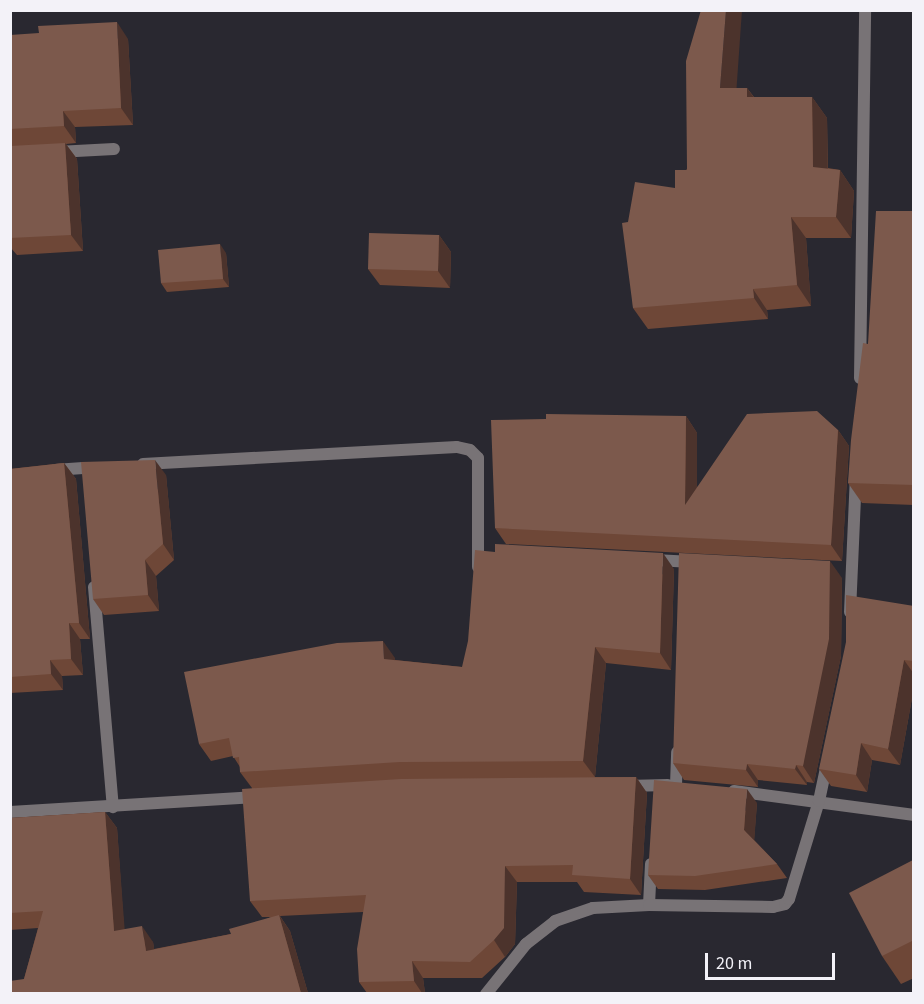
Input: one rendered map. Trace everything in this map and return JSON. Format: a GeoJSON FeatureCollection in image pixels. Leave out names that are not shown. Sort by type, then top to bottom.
{"type":"FeatureCollection","features":[{"type":"Feature","properties":{"kind":"street"},"geometry":{"type":"LineString","coordinates":[[860,391],[865,10]]}},
{"type":"Feature","properties":{"kind":"street"},"geometry":{"type":"LineString","coordinates":[[45,153],[114,149]]}},
{"type":"Feature","properties":{"kind":"street"},"geometry":{"type":"LineString","coordinates":[[130,465],[457,447],[471,450],[478,458],[484,551],[477,574]]}},
{"type":"Feature","properties":{"kind":"street"},"geometry":{"type":"LineString","coordinates":[[849,624],[844,569],[856,462]]}},
{"type":"Feature","properties":{"kind":"street"},"geometry":{"type":"LineString","coordinates":[[42,471],[88,471]]}},
{"type":"Feature","properties":{"kind":"street"},"geometry":{"type":"LineString","coordinates":[[637,559],[683,567],[707,563]]}},
{"type":"Feature","properties":{"kind":"street"},"geometry":{"type":"LineString","coordinates":[[93,573],[113,807]]}},
{"type":"Feature","properties":{"kind":"street"},"geometry":{"type":"LineString","coordinates":[[611,786],[656,790],[681,785],[677,738]]}},
{"type":"Feature","properties":{"kind":"street"},"geometry":{"type":"LineString","coordinates":[[486,993],[526,944],[555,921],[593,908],[649,905],[773,907],[785,904],[789,899],[819,801],[831,746]]}},
{"type":"Feature","properties":{"kind":"street"},"geometry":{"type":"LineString","coordinates":[[718,789],[914,815]]}},
{"type":"Feature","properties":{"kind":"street"},"geometry":{"type":"LineString","coordinates":[[10,812],[269,796]]}},
{"type":"Feature","properties":{"kind":"street"},"geometry":{"type":"LineString","coordinates":[[649,905],[652,850]]}},
{"type":"Feature","properties":{"kind":"building"},"geometry":{"type":"Polygon","coordinates":[[[701,10],[726,10],[720,88],[747,88],[747,97],[812,97],[813,167],[840,170],[836,217],[791,217],[797,285],[753,289],[754,298],[633,308],[622,223],[628,222],[635,182],[675,188],[675,170],[687,170],[686,61],[701,10]]]}},
{"type":"Feature","properties":{"kind":"building"},"geometry":{"type":"Polygon","coordinates":[[[117,22],[121,108],[63,111],[64,126],[10,129],[10,35],[39,33],[38,26],[117,22]]]}},
{"type":"Feature","properties":{"kind":"building"},"geometry":{"type":"Polygon","coordinates":[[[65,143],[71,235],[10,238],[10,146],[65,143]]]}},
{"type":"Feature","properties":{"kind":"building"},"geometry":{"type":"Polygon","coordinates":[[[876,211],[914,211],[914,485],[848,483],[863,343],[868,344],[876,211]]]}},
{"type":"Feature","properties":{"kind":"building"},"geometry":{"type":"Polygon","coordinates":[[[369,233],[439,235],[438,271],[368,269],[369,233]]]}},
{"type":"Feature","properties":{"kind":"building"},"geometry":{"type":"Polygon","coordinates":[[[220,244],[223,279],[161,283],[158,250],[220,244]]]}},
{"type":"Feature","properties":{"kind":"building"},"geometry":{"type":"Polygon","coordinates":[[[817,411],[838,430],[831,545],[495,528],[491,420],[546,419],[546,414],[686,416],[685,505],[747,414],[817,411]]]}},
{"type":"Feature","properties":{"kind":"building"},"geometry":{"type":"Polygon","coordinates":[[[155,460],[163,544],[145,560],[148,595],[93,599],[81,462],[155,460]]]}},
{"type":"Feature","properties":{"kind":"building"},"geometry":{"type":"Polygon","coordinates":[[[64,463],[79,623],[69,623],[71,659],[50,660],[51,674],[10,677],[10,469],[64,463]]]}},
{"type":"Feature","properties":{"kind":"building"},"geometry":{"type":"Polygon","coordinates":[[[495,544],[663,553],[660,653],[595,647],[583,761],[400,762],[240,772],[239,757],[233,758],[229,738],[199,744],[184,672],[337,643],[383,641],[384,659],[462,667],[468,641],[475,550],[495,552],[495,544]]]}},
{"type":"Feature","properties":{"kind":"building"},"geometry":{"type":"Polygon","coordinates":[[[679,553],[830,561],[829,639],[803,766],[796,765],[795,769],[747,764],[746,770],[673,763],[679,553]]]}},
{"type":"Feature","properties":{"kind":"building"},"geometry":{"type":"Polygon","coordinates":[[[846,595],[914,606],[914,661],[904,660],[888,749],[861,743],[856,775],[819,769],[846,642],[846,595]]]}},
{"type":"Feature","properties":{"kind":"building"},"geometry":{"type":"Polygon","coordinates":[[[636,777],[630,879],[572,875],[573,865],[505,866],[504,928],[470,962],[412,961],[414,981],[359,982],[357,949],[366,895],[250,901],[242,789],[401,779],[636,777]]]}},
{"type":"Feature","properties":{"kind":"building"},"geometry":{"type":"Polygon","coordinates":[[[654,780],[747,789],[744,830],[777,864],[695,876],[648,875],[654,780]]]}},
{"type":"Feature","properties":{"kind":"building"},"geometry":{"type":"Polygon","coordinates":[[[105,812],[114,931],[142,926],[146,951],[231,934],[229,929],[279,915],[301,993],[10,993],[10,981],[24,979],[43,911],[10,913],[10,818],[105,812]]]}},
{"type":"Feature","properties":{"kind":"building"},"geometry":{"type":"Polygon","coordinates":[[[913,860],[914,940],[882,956],[849,893],[913,860]]]}}]}
